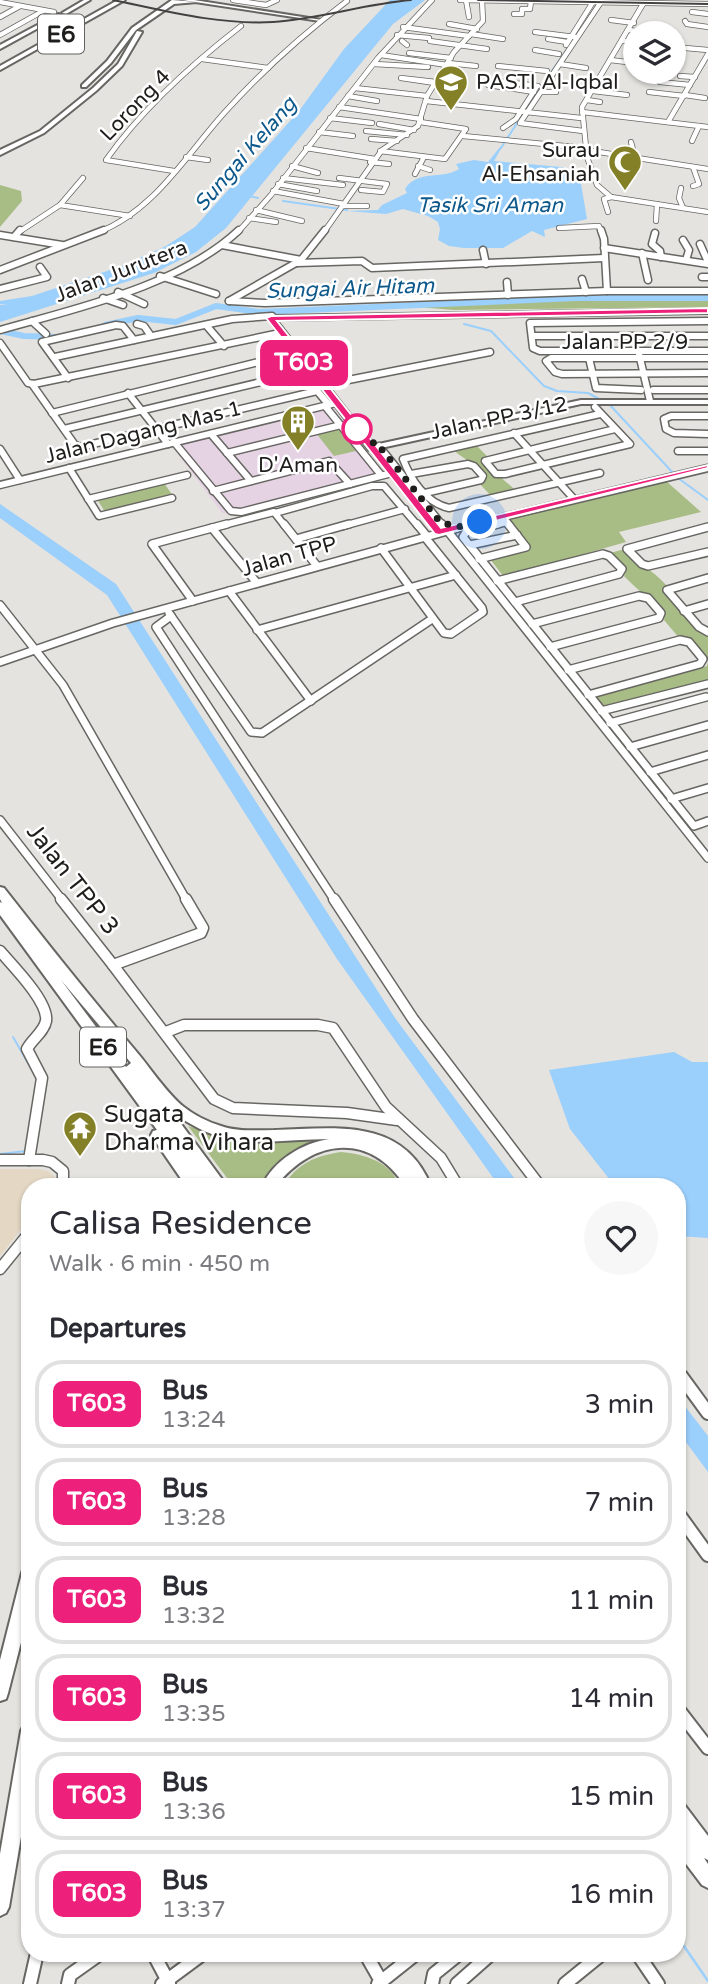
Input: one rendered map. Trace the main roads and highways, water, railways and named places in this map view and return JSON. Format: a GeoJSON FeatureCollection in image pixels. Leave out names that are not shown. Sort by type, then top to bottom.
{"type":"FeatureCollection","features":[{"type":"Feature","properties":{"kind":"highway","name":"E6"},"geometry":{"type":"LineString","coordinates":[[0,66],[116,0]]}},
{"type":"Feature","properties":{"kind":"highway","name":"E6"},"geometry":{"type":"LineString","coordinates":[[0,66],[122,0]]}},
{"type":"Feature","properties":{"kind":"highway"},"geometry":{"type":"LineString","coordinates":[[0,151],[27,136],[83,88],[109,62],[134,29],[177,1],[196,1]]}},
{"type":"Feature","properties":{"kind":"highway"},"geometry":{"type":"LineString","coordinates":[[0,151],[35,137],[107,79],[120,65],[144,27],[177,1]]}},
{"type":"Feature","properties":{"kind":"highway"},"geometry":{"type":"LineString","coordinates":[[93,78],[107,79]]}},
{"type":"Feature","properties":{"kind":"highway","name":"E6"},"geometry":{"type":"LineString","coordinates":[[0,891],[200,1178]]}},
{"type":"Feature","properties":{"kind":"highway","name":"E6"},"geometry":{"type":"LineString","coordinates":[[0,906],[64,984],[214,1178]]}},
{"type":"Feature","properties":{"kind":"highway"},"geometry":{"type":"LineString","coordinates":[[64,984],[188,1178]]}},
{"type":"Feature","properties":{"kind":"highway"},"geometry":{"type":"LineString","coordinates":[[64,984],[177,1109],[195,1121],[211,1129],[245,1136],[343,1133],[375,1139],[409,1161],[419,1178]]}},
{"type":"Feature","properties":{"kind":"highway"},"geometry":{"type":"LineString","coordinates":[[275,1178],[296,1155],[322,1145],[348,1142],[370,1147],[391,1158],[409,1178]]}},
{"type":"Feature","properties":{"kind":"highway"},"geometry":{"type":"LineString","coordinates":[[0,1693],[21,1609]]}},
{"type":"Feature","properties":{"kind":"highway"},"geometry":{"type":"LineString","coordinates":[[0,1907],[4,1863],[21,1777]]}},
{"type":"Feature","properties":{"kind":"highway"},"geometry":{"type":"LineString","coordinates":[[686,1821],[708,1851]]}},
{"type":"Feature","properties":{"kind":"highway"},"geometry":{"type":"LineString","coordinates":[[686,1849],[708,1879]]}},
{"type":"Feature","properties":{"kind":"main road"},"geometry":{"type":"LineString","coordinates":[[4,40],[53,13],[86,0]]}},
{"type":"Feature","properties":{"kind":"main road"},"geometry":{"type":"LineString","coordinates":[[196,1],[244,10]]}},
{"type":"Feature","properties":{"kind":"main road"},"geometry":{"type":"LineString","coordinates":[[196,1],[320,20]]}},
{"type":"Feature","properties":{"kind":"main road"},"geometry":{"type":"LineString","coordinates":[[4,40],[53,13]]}},
{"type":"Feature","properties":{"kind":"main road"},"geometry":{"type":"LineString","coordinates":[[297,17],[320,18],[326,15]]}},
{"type":"Feature","properties":{"kind":"main road"},"geometry":{"type":"LineString","coordinates":[[297,17],[314,22],[308,31]]}},
{"type":"Feature","properties":{"kind":"main road"},"geometry":{"type":"LineString","coordinates":[[273,318],[708,312]]}},
{"type":"Feature","properties":{"kind":"main road"},"geometry":{"type":"LineString","coordinates":[[273,318],[280,334],[330,404],[375,445]]}},
{"type":"Feature","properties":{"kind":"main road"},"geometry":{"type":"LineString","coordinates":[[273,318],[375,445]]}},
{"type":"Feature","properties":{"kind":"main road"},"geometry":{"type":"LineString","coordinates":[[375,445],[575,403],[616,399],[708,400]]}},
{"type":"Feature","properties":{"kind":"main road"},"geometry":{"type":"LineString","coordinates":[[375,445],[388,442]]}},
{"type":"Feature","properties":{"kind":"water"},"geometry":{"type":"Polygon","coordinates":[[[390,0],[425,0],[393,24],[226,228],[196,252],[154,273],[0,322],[0,305],[8,304],[0,304],[0,301],[32,296],[122,266],[166,246],[195,227],[299,111],[344,49],[390,0]]]}},
{"type":"Feature","properties":{"kind":"water","name":"Tasik Sri Aman"},"geometry":{"type":"Polygon","coordinates":[[[500,147],[494,161],[561,167],[579,172],[587,219],[544,230],[545,237],[532,231],[503,248],[464,248],[449,246],[438,240],[438,222],[428,216],[403,209],[386,214],[347,211],[378,210],[382,205],[407,193],[405,189],[417,179],[452,172],[459,169],[456,164],[474,160],[488,162],[500,147]]]}},
{"type":"Feature","properties":{"kind":"water"},"geometry":{"type":"Polygon","coordinates":[[[0,504],[116,584],[395,1018],[514,1178],[493,1178],[337,959],[107,595],[0,518],[0,504]]]}},
{"type":"Feature","properties":{"kind":"water"},"geometry":{"type":"Polygon","coordinates":[[[674,1052],[692,1062],[708,1062],[708,1238],[686,1237],[686,1178],[608,1178],[570,1129],[549,1070],[674,1052]]]}},
{"type":"Feature","properties":{"kind":"water"},"geometry":{"type":"Polygon","coordinates":[[[686,1408],[708,1436],[708,1472],[686,1442],[686,1408]]]}},
{"type":"Feature","properties":{"kind":"waterway"},"geometry":{"type":"LineString","coordinates":[[525,110],[570,45]]}},
{"type":"Feature","properties":{"kind":"waterway"},"geometry":{"type":"LineString","coordinates":[[501,148],[523,114]]}},
{"type":"Feature","properties":{"kind":"waterway"},"geometry":{"type":"LineString","coordinates":[[249,196],[258,198]]}},
{"type":"Feature","properties":{"kind":"waterway"},"geometry":{"type":"LineString","coordinates":[[283,201],[347,210]]}},
{"type":"Feature","properties":{"kind":"waterway","name":"Sungai Air Hitam"},"geometry":{"type":"LineString","coordinates":[[105,325],[138,318],[176,322],[216,306],[260,312],[576,298],[708,298]]}},
{"type":"Feature","properties":{"kind":"waterway"},"geometry":{"type":"LineString","coordinates":[[464,324],[491,331],[544,386],[557,391],[588,393],[601,400]]}},
{"type":"Feature","properties":{"kind":"waterway","name":"Sungai Air Hitam"},"geometry":{"type":"LineString","coordinates":[[0,331],[24,336],[57,337]]}},
{"type":"Feature","properties":{"kind":"waterway"},"geometry":{"type":"LineString","coordinates":[[609,404],[674,474]]}},
{"type":"Feature","properties":{"kind":"waterway"},"geometry":{"type":"LineString","coordinates":[[678,478],[708,500]]}},
{"type":"Feature","properties":{"kind":"waterway"},"geometry":{"type":"LineString","coordinates":[[13,1037],[36,1077]]}},
{"type":"Feature","properties":{"kind":"waterway"},"geometry":{"type":"LineString","coordinates":[[0,1154],[26,1151]]}},
{"type":"Feature","properties":{"kind":"waterway"},"geometry":{"type":"LineString","coordinates":[[686,1949],[708,1981]]}},
{"type":"Feature","properties":{"kind":"tram line"},"geometry":{"type":"LineString","coordinates":[[113,0],[193,16],[253,22],[290,20],[411,0]]}},
{"type":"Feature","properties":{"kind":"tram line"},"geometry":{"type":"LineString","coordinates":[[478,0],[708,4]]}},
{"type":"Feature","properties":{"kind":"place","name":"PASTI Al-Iqbal"},"geometry":{"type":"Point","coordinates":[451,112]}},
{"type":"Feature","properties":{"kind":"place","name":"Surau Al-Ehsaniah"},"geometry":{"type":"Point","coordinates":[625,192]}},
{"type":"Feature","properties":{"kind":"place","name":"D'Aman"},"geometry":{"type":"Point","coordinates":[298,452]}},
{"type":"Feature","properties":{"kind":"place","name":"Sugata Dharma Vihara"},"geometry":{"type":"Point","coordinates":[80,1158]}},
{"type":"Feature","properties":{"kind":"water label","name":"Sungai Kelang"},"geometry":{"type":"Point","coordinates":[245,154]}}]}
